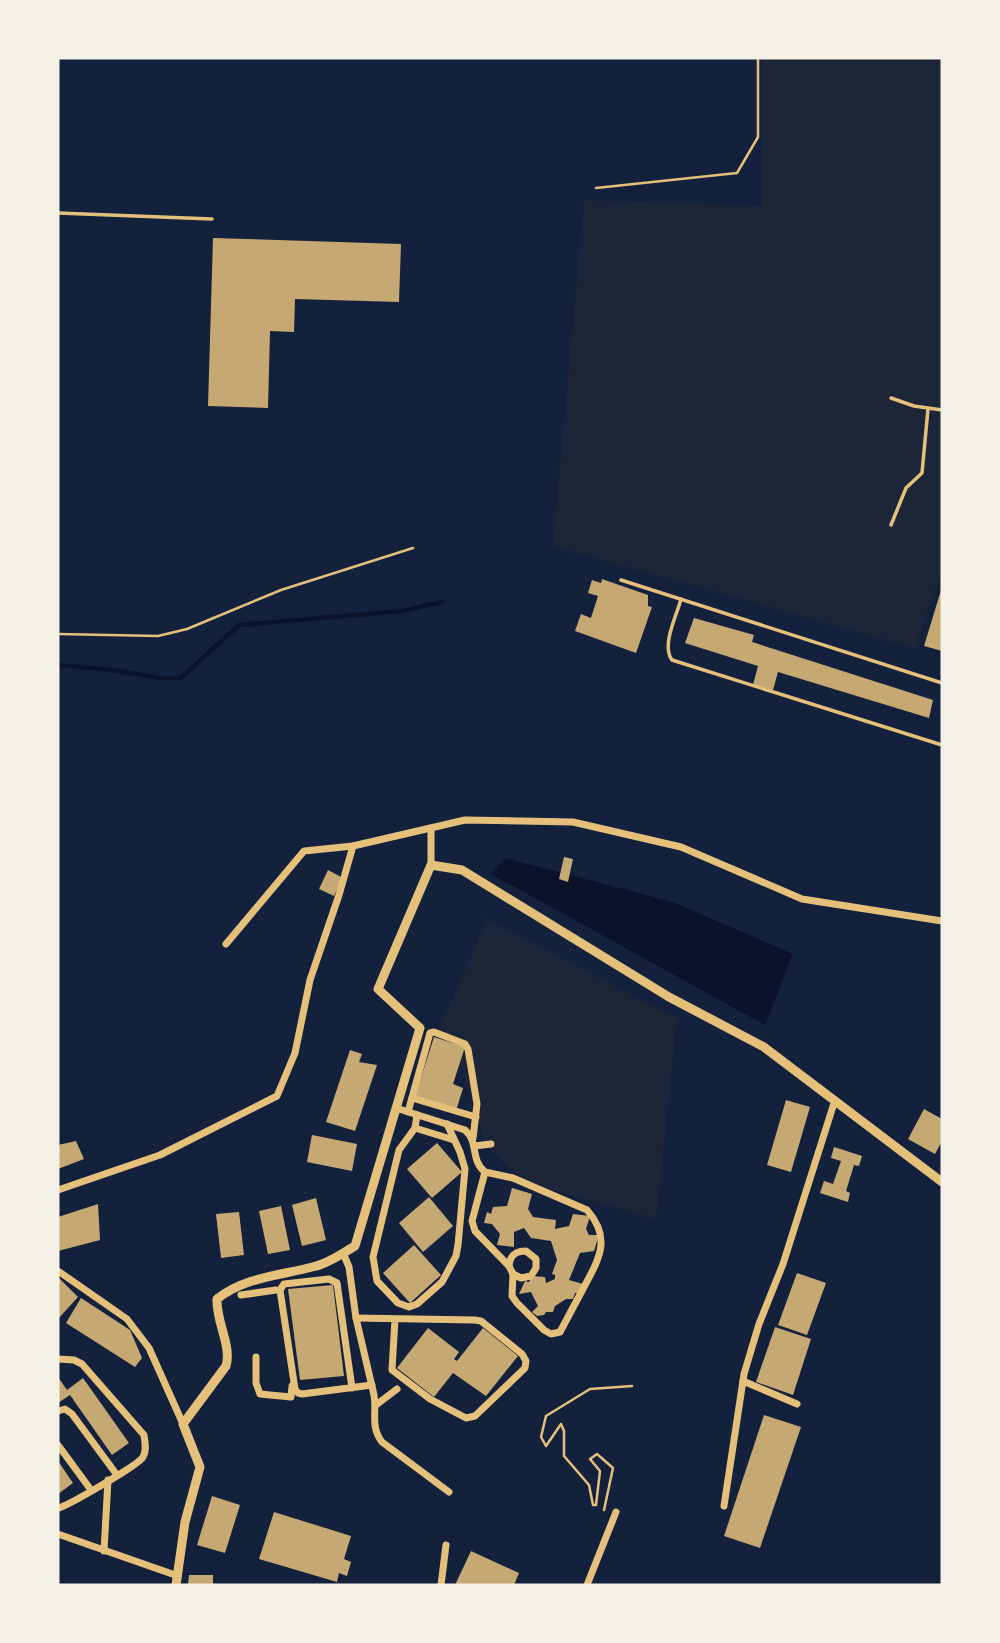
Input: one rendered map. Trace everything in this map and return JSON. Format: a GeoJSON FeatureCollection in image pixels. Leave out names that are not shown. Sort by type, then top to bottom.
{"type":"FeatureCollection","features":[{"type":"Feature","properties":{"kind":"street"},"geometry":{"type":"LineString","coordinates":[[226,944],[304,851],[353,846],[466,820],[573,822],[681,847],[802,899],[942,921]]}},
{"type":"Feature","properties":{"kind":"street"},"geometry":{"type":"LineString","coordinates":[[183,1424],[226,1366],[229,1356],[216,1313],[217,1298],[230,1288],[273,1275],[318,1266],[355,1246],[420,1028],[378,989],[431,865],[431,828]]}},
{"type":"Feature","properties":{"kind":"street"},"geometry":{"type":"LineString","coordinates":[[58,1190],[160,1155],[277,1096],[295,1053],[310,980],[353,846]]}},
{"type":"Feature","properties":{"kind":"street"},"geometry":{"type":"LineString","coordinates":[[431,865],[462,870],[669,996],[764,1047],[942,1182]]}},
{"type":"Feature","properties":{"kind":"street"},"geometry":{"type":"LineString","coordinates":[[408,1112],[430,1033],[434,1032],[465,1044],[477,1104],[473,1142],[478,1167],[485,1172],[513,1178],[587,1210],[593,1218],[602,1238],[600,1257],[560,1332],[551,1334],[544,1330],[517,1303],[512,1296],[513,1274],[509,1266],[475,1231],[472,1221],[485,1172]]}},
{"type":"Feature","properties":{"kind":"street"},"geometry":{"type":"LineString","coordinates":[[412,1098],[476,1117]]}},
{"type":"Feature","properties":{"kind":"street"},"geometry":{"type":"LineString","coordinates":[[724,1506],[743,1381],[759,1324],[783,1264],[835,1100]]}},
{"type":"Feature","properties":{"kind":"street"},"geometry":{"type":"LineString","coordinates":[[428,1118],[432,1104]]}},
{"type":"Feature","properties":{"kind":"street"},"geometry":{"type":"LineString","coordinates":[[396,1108],[465,1130],[473,1142],[491,1144]]}},
{"type":"Feature","properties":{"kind":"street"},"geometry":{"type":"LineString","coordinates":[[417,1115],[415,1128],[399,1150],[373,1257],[377,1281],[385,1292],[409,1307],[417,1304],[442,1282],[456,1256],[465,1169],[447,1124]]}},
{"type":"Feature","properties":{"kind":"street"},"geometry":{"type":"LineString","coordinates":[[415,1128],[454,1140]]}},
{"type":"Feature","properties":{"kind":"street"},"geometry":{"type":"LineString","coordinates":[[509,1266],[511,1257],[517,1251],[530,1252],[536,1259],[536,1268],[531,1276],[521,1278],[513,1274]]}},
{"type":"Feature","properties":{"kind":"street"},"geometry":{"type":"LineString","coordinates":[[343,1253],[349,1267],[356,1318],[376,1405],[374,1425],[382,1442],[449,1492]]}},
{"type":"Feature","properties":{"kind":"street"},"geometry":{"type":"LineString","coordinates":[[58,1271],[127,1319],[149,1348],[200,1467],[185,1522],[177,1581],[58,1534]]}},
{"type":"Feature","properties":{"kind":"street"},"geometry":{"type":"LineString","coordinates":[[256,1357],[256,1382],[260,1394],[293,1396],[273,1275]]}},
{"type":"Feature","properties":{"kind":"street"},"geometry":{"type":"LineString","coordinates":[[352,1388],[337,1283],[329,1279],[284,1284],[280,1290],[298,1393],[302,1394],[352,1388],[372,1385]]}},
{"type":"Feature","properties":{"kind":"street"},"geometry":{"type":"LineString","coordinates":[[241,1295],[276,1290]]}},
{"type":"Feature","properties":{"kind":"street"},"geometry":{"type":"LineString","coordinates":[[356,1318],[481,1321],[522,1354],[526,1361],[525,1368],[475,1416],[466,1418],[430,1399],[392,1370],[390,1367],[395,1319]]}},
{"type":"Feature","properties":{"kind":"street"},"geometry":{"type":"LineString","coordinates":[[58,1359],[82,1363],[144,1435],[146,1448],[143,1459],[70,1504],[58,1508]]}},
{"type":"Feature","properties":{"kind":"street"},"geometry":{"type":"LineString","coordinates":[[743,1381],[797,1404]]}},
{"type":"Feature","properties":{"kind":"street"},"geometry":{"type":"LineString","coordinates":[[376,1405],[397,1389]]}},
{"type":"Feature","properties":{"kind":"street"},"geometry":{"type":"LineString","coordinates":[[58,1411],[65,1409],[72,1414],[117,1475]]}},
{"type":"Feature","properties":{"kind":"street"},"geometry":{"type":"LineString","coordinates":[[58,1445],[92,1490]]}},
{"type":"Feature","properties":{"kind":"street"},"geometry":{"type":"LineString","coordinates":[[104,1551],[108,1480]]}},
{"type":"Feature","properties":{"kind":"street"},"geometry":{"type":"LineString","coordinates":[[587,1585],[615,1512]]}},
{"type":"Feature","properties":{"kind":"street"},"geometry":{"type":"LineString","coordinates":[[441,1585],[446,1545]]}},
{"type":"Feature","properties":{"kind":"lane"},"geometry":{"type":"LineString","coordinates":[[58,213],[212,219]]}},
{"type":"Feature","properties":{"kind":"lane"},"geometry":{"type":"LineString","coordinates":[[891,398],[928,410],[942,410]]}},
{"type":"Feature","properties":{"kind":"lane"},"geometry":{"type":"LineString","coordinates":[[891,525],[906,488],[922,472],[928,410]]}},
{"type":"Feature","properties":{"kind":"lane"},"geometry":{"type":"LineString","coordinates":[[621,580],[942,683]]}},
{"type":"Feature","properties":{"kind":"lane"},"geometry":{"type":"LineString","coordinates":[[681,599],[668,645],[668,655],[672,660],[942,745]]}},
{"type":"Feature","properties":{"kind":"path"},"geometry":{"type":"LineString","coordinates":[[596,188],[737,173],[758,137],[758,58]]}},
{"type":"Feature","properties":{"kind":"path"},"geometry":{"type":"LineString","coordinates":[[58,634],[132,638],[158,636],[187,629],[281,590],[413,548]]}},
{"type":"Feature","properties":{"kind":"path"},"geometry":{"type":"LineString","coordinates":[[607,1537],[603,1517],[613,1468],[597,1454],[590,1459],[600,1471],[596,1505],[593,1505],[589,1485],[565,1456],[565,1431],[561,1424],[546,1446],[541,1437],[546,1416],[590,1389],[632,1386]]}},
{"type":"Feature","properties":{"kind":"shaded area"},"geometry":{"type":"Polygon","coordinates":[[[763,58],[942,58],[942,571],[915,648],[553,546],[584,200],[762,206],[763,58]]]}},
{"type":"Feature","properties":{"kind":"shaded area"},"geometry":{"type":"Polygon","coordinates":[[[505,858],[673,902],[793,954],[765,1025],[491,874],[505,858]]]}},
{"type":"Feature","properties":{"kind":"shaded area"},"geometry":{"type":"Polygon","coordinates":[[[487,919],[677,1018],[656,1219],[526,1183],[486,1146],[453,1037],[439,1030],[487,919]]]}},
{"type":"Feature","properties":{"kind":"building"},"geometry":{"type":"Polygon","coordinates":[[[213,238],[401,244],[399,302],[295,299],[294,332],[270,331],[268,408],[208,406],[213,238]]]}},
{"type":"Feature","properties":{"kind":"building"},"geometry":{"type":"Polygon","coordinates":[[[602,579],[648,595],[648,606],[652,607],[636,653],[575,631],[581,614],[591,618],[598,596],[588,593],[592,580],[601,583],[602,579]]]}},
{"type":"Feature","properties":{"kind":"building"},"geometry":{"type":"Polygon","coordinates":[[[942,587],[942,651],[924,646],[942,587]]]}},
{"type":"Feature","properties":{"kind":"building"},"geometry":{"type":"Polygon","coordinates":[[[694,618],[754,635],[752,642],[933,700],[929,718],[778,672],[773,690],[753,685],[758,666],[685,643],[694,618]]]}},
{"type":"Feature","properties":{"kind":"building"},"geometry":{"type":"Polygon","coordinates":[[[564,857],[573,859],[568,882],[559,879],[564,857]]]}},
{"type":"Feature","properties":{"kind":"building"},"geometry":{"type":"Polygon","coordinates":[[[328,870],[343,878],[334,896],[319,889],[328,870]]]}},
{"type":"Feature","properties":{"kind":"building"},"geometry":{"type":"Polygon","coordinates":[[[434,1037],[465,1047],[453,1084],[463,1088],[456,1111],[415,1097],[434,1037]]]}},
{"type":"Feature","properties":{"kind":"building"},"geometry":{"type":"Polygon","coordinates":[[[350,1050],[362,1054],[359,1062],[377,1065],[355,1131],[326,1122],[350,1050]]]}},
{"type":"Feature","properties":{"kind":"building"},"geometry":{"type":"Polygon","coordinates":[[[786,1100],[810,1107],[791,1172],[767,1165],[786,1100]]]}},
{"type":"Feature","properties":{"kind":"building"},"geometry":{"type":"Polygon","coordinates":[[[924,1109],[942,1119],[942,1141],[935,1154],[908,1139],[924,1109]]]}},
{"type":"Feature","properties":{"kind":"building"},"geometry":{"type":"Polygon","coordinates":[[[312,1135],[357,1144],[352,1171],[307,1162],[312,1135]]]}},
{"type":"Feature","properties":{"kind":"building"},"geometry":{"type":"Polygon","coordinates":[[[76,1141],[84,1159],[58,1169],[58,1145],[76,1141]]]}},
{"type":"Feature","properties":{"kind":"building"},"geometry":{"type":"Polygon","coordinates":[[[437,1143],[462,1172],[432,1198],[407,1169],[437,1143]]]}},
{"type":"Feature","properties":{"kind":"building"},"geometry":{"type":"Polygon","coordinates":[[[834,1147],[862,1156],[859,1166],[854,1165],[846,1191],[850,1193],[848,1202],[820,1193],[824,1181],[833,1184],[841,1161],[831,1158],[834,1147]]]}},
{"type":"Feature","properties":{"kind":"building"},"geometry":{"type":"Polygon","coordinates":[[[512,1188],[532,1194],[528,1209],[533,1217],[556,1220],[555,1229],[569,1226],[573,1214],[590,1216],[586,1229],[589,1235],[599,1235],[594,1251],[580,1253],[569,1280],[583,1284],[578,1293],[575,1293],[573,1299],[566,1299],[555,1306],[553,1312],[546,1312],[544,1315],[537,1316],[532,1312],[538,1306],[531,1292],[519,1294],[525,1281],[529,1282],[532,1276],[545,1277],[546,1283],[555,1279],[552,1274],[557,1260],[551,1241],[531,1238],[524,1228],[514,1232],[514,1247],[497,1245],[500,1234],[492,1224],[484,1223],[487,1212],[491,1214],[493,1207],[507,1206],[512,1188]]]}},
{"type":"Feature","properties":{"kind":"building"},"geometry":{"type":"Polygon","coordinates":[[[429,1197],[453,1226],[423,1252],[399,1223],[429,1197]]]}},
{"type":"Feature","properties":{"kind":"building"},"geometry":{"type":"Polygon","coordinates":[[[316,1198],[326,1240],[302,1246],[292,1205],[316,1198]]]}},
{"type":"Feature","properties":{"kind":"building"},"geometry":{"type":"Polygon","coordinates":[[[98,1204],[100,1240],[58,1251],[58,1217],[98,1204]]]}},
{"type":"Feature","properties":{"kind":"building"},"geometry":{"type":"Polygon","coordinates":[[[281,1206],[290,1250],[268,1254],[259,1211],[281,1206]]]}},
{"type":"Feature","properties":{"kind":"building"},"geometry":{"type":"Polygon","coordinates":[[[239,1212],[244,1255],[221,1258],[216,1214],[239,1212]]]}},
{"type":"Feature","properties":{"kind":"building"},"geometry":{"type":"Polygon","coordinates":[[[414,1245],[441,1275],[410,1303],[383,1273],[414,1245]]]}},
{"type":"Feature","properties":{"kind":"building"},"geometry":{"type":"Polygon","coordinates":[[[797,1273],[826,1283],[807,1335],[778,1325],[797,1273]]]}},
{"type":"Feature","properties":{"kind":"building"},"geometry":{"type":"Polygon","coordinates":[[[58,1277],[78,1297],[58,1319],[58,1277]]]}},
{"type":"Feature","properties":{"kind":"building"},"geometry":{"type":"Polygon","coordinates":[[[333,1285],[344,1376],[300,1380],[288,1289],[333,1285]]]}},
{"type":"Feature","properties":{"kind":"building"},"geometry":{"type":"Polygon","coordinates":[[[81,1298],[130,1330],[142,1358],[135,1367],[66,1323],[81,1298]]]}},
{"type":"Feature","properties":{"kind":"building"},"geometry":{"type":"Polygon","coordinates":[[[775,1327],[811,1339],[793,1395],[756,1382],[775,1327]]]}},
{"type":"Feature","properties":{"kind":"building"},"geometry":{"type":"Polygon","coordinates":[[[428,1328],[459,1352],[454,1359],[457,1361],[483,1328],[518,1356],[486,1396],[453,1373],[434,1397],[397,1368],[428,1328]]]}},
{"type":"Feature","properties":{"kind":"building"},"geometry":{"type":"Polygon","coordinates":[[[58,1377],[67,1390],[83,1378],[129,1443],[112,1455],[70,1395],[58,1403],[58,1377]]]}},
{"type":"Feature","properties":{"kind":"building"},"geometry":{"type":"Polygon","coordinates":[[[764,1415],[801,1427],[760,1548],[724,1536],[764,1415]]]}},
{"type":"Feature","properties":{"kind":"building"},"geometry":{"type":"Polygon","coordinates":[[[58,1461],[73,1483],[58,1494],[58,1461]]]}},
{"type":"Feature","properties":{"kind":"building"},"geometry":{"type":"Polygon","coordinates":[[[212,1496],[240,1505],[225,1553],[197,1545],[212,1496]]]}},
{"type":"Feature","properties":{"kind":"building"},"geometry":{"type":"Polygon","coordinates":[[[274,1512],[351,1536],[344,1559],[351,1562],[347,1576],[339,1573],[337,1582],[259,1559],[274,1512]]]}},
{"type":"Feature","properties":{"kind":"building"},"geometry":{"type":"Polygon","coordinates":[[[471,1551],[519,1573],[514,1585],[455,1585],[471,1551]]]}},
{"type":"Feature","properties":{"kind":"building"},"geometry":{"type":"Polygon","coordinates":[[[189,1575],[213,1575],[213,1585],[188,1585],[189,1575]]]}},
{"type":"Feature","properties":{"kind":"waterway"},"geometry":{"type":"LineString","coordinates":[[58,665],[161,678],[181,678],[239,625],[402,611],[442,602]]}}]}
